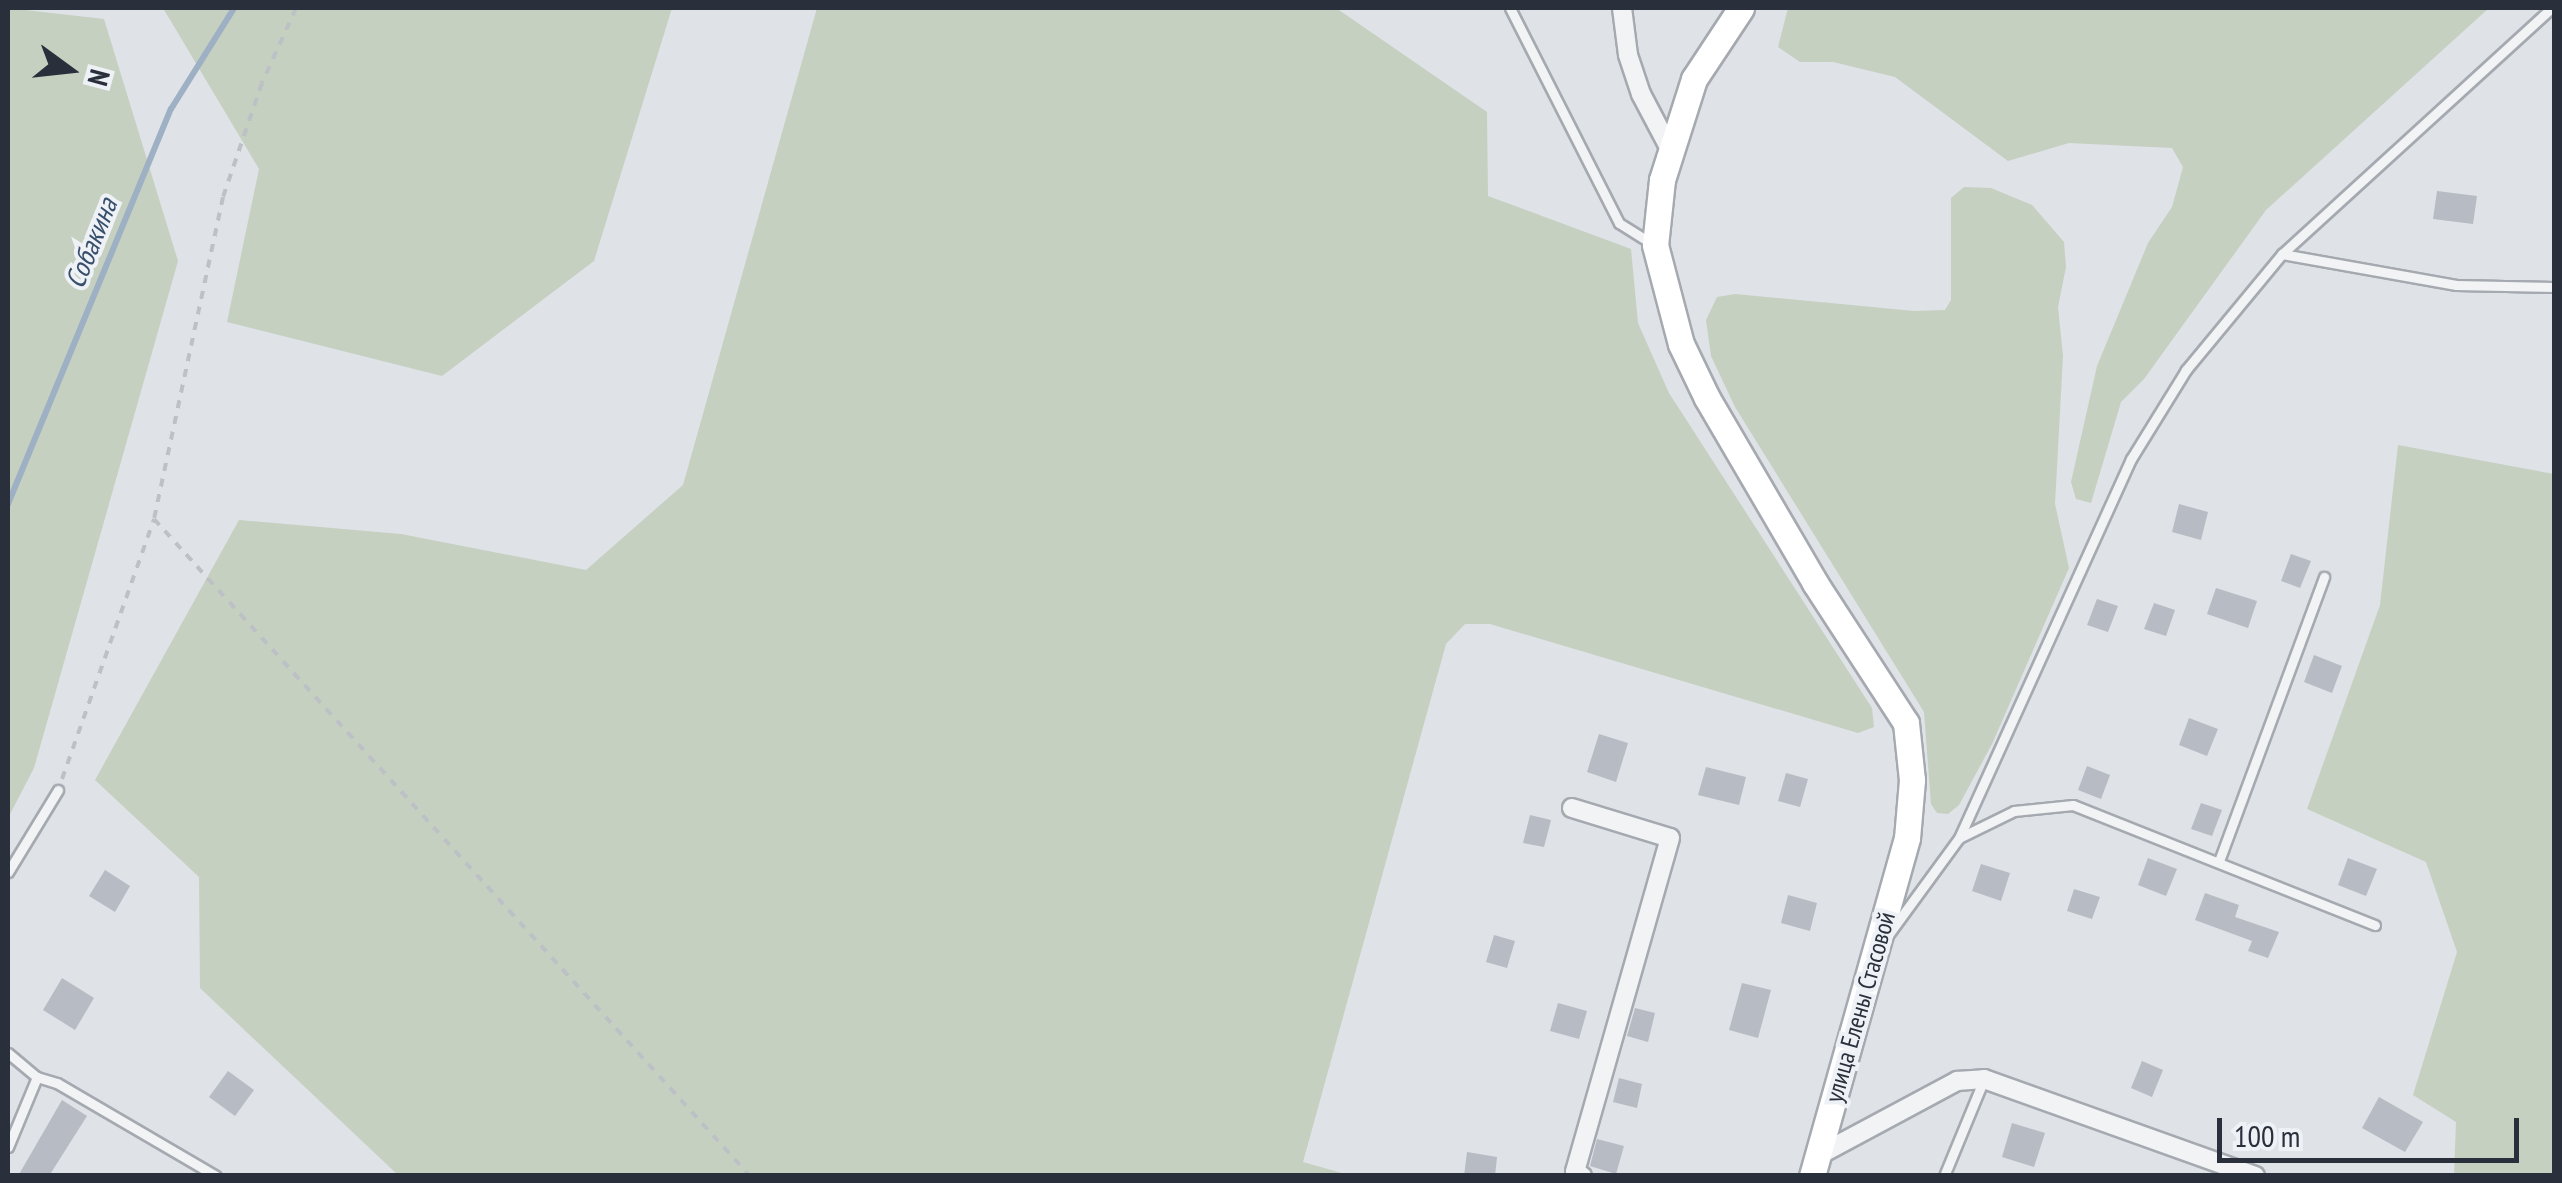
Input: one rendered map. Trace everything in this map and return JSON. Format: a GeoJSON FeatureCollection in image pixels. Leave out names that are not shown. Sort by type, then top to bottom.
{"type":"FeatureCollection","features":[{"type":"Feature","properties":{"kind":"main road","name":"улица Елены Стасовой"},"geometry":{"type":"LineString","coordinates":[[1742,8],[1694,79],[1658,199],[1655,245],[1680,344],[1707,398],[1816,583],[1906,723],[1912,780],[1906,838],[1815,1165]]}},
{"type":"Feature","properties":{"kind":"street"},"geometry":{"type":"LineString","coordinates":[[1622,8],[1628,55],[1641,94],[1670,149]]}},
{"type":"Feature","properties":{"kind":"street"},"geometry":{"type":"LineString","coordinates":[[1572,808],[1670,838],[1575,1172],[1582,1176]]}},
{"type":"Feature","properties":{"kind":"street"},"geometry":{"type":"LineString","coordinates":[[1815,1165],[1957,1081],[1984,1079],[2242,1174]]}},
{"type":"Feature","properties":{"kind":"lane"},"geometry":{"type":"LineString","coordinates":[[1510,8],[1619,223],[1655,245]]}},
{"type":"Feature","properties":{"kind":"lane"},"geometry":{"type":"LineString","coordinates":[[1877,950],[1959,838],[2156,413],[2282,254],[2552,8]]}},
{"type":"Feature","properties":{"kind":"lane"},"geometry":{"type":"LineString","coordinates":[[2282,254],[2456,284],[2554,287]]}},
{"type":"Feature","properties":{"kind":"lane"},"geometry":{"type":"LineString","coordinates":[[2220,862],[2324,577]]}},
{"type":"Feature","properties":{"kind":"lane"},"geometry":{"type":"LineString","coordinates":[[8,872],[58,790]]}},
{"type":"Feature","properties":{"kind":"lane"},"geometry":{"type":"LineString","coordinates":[[1959,838],[2014,811],[2073,806],[2374,925]]}},
{"type":"Feature","properties":{"kind":"lane"},"geometry":{"type":"LineString","coordinates":[[8,1053],[37,1077],[57,1082],[216,1176]]}},
{"type":"Feature","properties":{"kind":"lane"},"geometry":{"type":"LineString","coordinates":[[8,1146],[37,1077]]}},
{"type":"Feature","properties":{"kind":"lane"},"geometry":{"type":"LineString","coordinates":[[1944,1176],[1984,1079]]}},
{"type":"Feature","properties":{"kind":"path"},"geometry":{"type":"LineString","coordinates":[[58,790],[154,520],[223,197],[262,83],[296,8]]}},
{"type":"Feature","properties":{"kind":"path"},"geometry":{"type":"LineString","coordinates":[[154,520],[750,1176]]}},
{"type":"Feature","properties":{"kind":"green space"},"geometry":{"type":"Polygon","coordinates":[[[8,8],[104,19],[178,261],[34,768],[8,818],[8,8]]]}},
{"type":"Feature","properties":{"kind":"green space"},"geometry":{"type":"Polygon","coordinates":[[[163,8],[672,8],[594,261],[442,376],[227,322],[259,169],[163,8]]]}},
{"type":"Feature","properties":{"kind":"green space"},"geometry":{"type":"Polygon","coordinates":[[[817,8],[1336,8],[1487,112],[1488,196],[1631,249],[1638,323],[1669,393],[1872,708],[1874,727],[1858,733],[1490,624],[1465,624],[1446,644],[1303,1162],[1349,1175],[398,1175],[200,988],[199,877],[95,780],[239,520],[401,534],[586,570],[683,485],[817,8]]]}},
{"type":"Feature","properties":{"kind":"green space"},"geometry":{"type":"Polygon","coordinates":[[[1788,8],[2489,8],[2266,210],[2144,379],[2121,402],[2091,503],[2076,499],[2071,482],[2097,366],[2148,243],[2172,207],[2183,167],[2172,148],[2069,143],[2008,161],[1895,77],[1833,62],[1800,62],[1778,47],[1788,8]]]}},
{"type":"Feature","properties":{"kind":"green space"},"geometry":{"type":"Polygon","coordinates":[[[1964,187],[1991,188],[2032,205],[2064,242],[2066,267],[2058,307],[2063,356],[2055,504],[2069,568],[1992,744],[1959,805],[1948,814],[1937,813],[1931,804],[1924,712],[1735,407],[1711,356],[1706,320],[1717,297],[1735,294],[1914,311],[1945,310],[1951,300],[1951,198],[1964,187]]]}},
{"type":"Feature","properties":{"kind":"green space"},"geometry":{"type":"Polygon","coordinates":[[[2398,445],[2554,474],[2554,1175],[2454,1175],[2456,1122],[2413,1095],[2457,952],[2426,862],[2307,809],[2380,605],[2398,445]]]}},
{"type":"Feature","properties":{"kind":"building"},"geometry":{"type":"Polygon","coordinates":[[[2437,191],[2477,196],[2473,224],[2433,219],[2437,191]]]}},
{"type":"Feature","properties":{"kind":"building"},"geometry":{"type":"Polygon","coordinates":[[[2179,504],[2208,512],[2201,540],[2172,532],[2179,504]]]}},
{"type":"Feature","properties":{"kind":"building"},"geometry":{"type":"Polygon","coordinates":[[[2291,554],[2311,561],[2300,588],[2281,581],[2291,554]]]}},
{"type":"Feature","properties":{"kind":"building"},"geometry":{"type":"Polygon","coordinates":[[[2216,588],[2257,601],[2248,628],[2207,614],[2216,588]]]}},
{"type":"Feature","properties":{"kind":"building"},"geometry":{"type":"Polygon","coordinates":[[[2097,599],[2118,606],[2108,632],[2087,625],[2097,599]]]}},
{"type":"Feature","properties":{"kind":"building"},"geometry":{"type":"Polygon","coordinates":[[[2154,603],[2175,610],[2166,636],[2144,629],[2154,603]]]}},
{"type":"Feature","properties":{"kind":"building"},"geometry":{"type":"Polygon","coordinates":[[[2314,655],[2342,666],[2332,693],[2304,682],[2314,655]]]}},
{"type":"Feature","properties":{"kind":"building"},"geometry":{"type":"Polygon","coordinates":[[[2189,718],[2218,729],[2207,756],[2179,745],[2189,718]]]}},
{"type":"Feature","properties":{"kind":"building"},"geometry":{"type":"Polygon","coordinates":[[[1599,734],[1628,743],[1616,782],[1587,772],[1599,734]]]}},
{"type":"Feature","properties":{"kind":"building"},"geometry":{"type":"Polygon","coordinates":[[[2087,766],[2110,775],[2101,799],[2078,790],[2087,766]]]}},
{"type":"Feature","properties":{"kind":"building"},"geometry":{"type":"Polygon","coordinates":[[[1706,767],[1746,777],[1739,805],[1698,795],[1706,767]]]}},
{"type":"Feature","properties":{"kind":"building"},"geometry":{"type":"Polygon","coordinates":[[[1786,773],[1808,779],[1800,807],[1778,801],[1786,773]]]}},
{"type":"Feature","properties":{"kind":"building"},"geometry":{"type":"Polygon","coordinates":[[[2201,803],[2222,810],[2212,836],[2191,829],[2201,803]]]}},
{"type":"Feature","properties":{"kind":"building"},"geometry":{"type":"Polygon","coordinates":[[[1530,815],[1551,820],[1544,847],[1523,843],[1530,815]]]}},
{"type":"Feature","properties":{"kind":"building"},"geometry":{"type":"Polygon","coordinates":[[[2148,858],[2177,869],[2166,896],[2138,885],[2148,858]]]}},
{"type":"Feature","properties":{"kind":"building"},"geometry":{"type":"Polygon","coordinates":[[[2348,858],[2377,869],[2366,896],[2338,885],[2348,858]]]}},
{"type":"Feature","properties":{"kind":"building"},"geometry":{"type":"Polygon","coordinates":[[[1981,864],[2010,873],[2001,901],[1972,891],[1981,864]]]}},
{"type":"Feature","properties":{"kind":"building"},"geometry":{"type":"Polygon","coordinates":[[[105,870],[130,886],[115,912],[89,896],[105,870]]]}},
{"type":"Feature","properties":{"kind":"building"},"geometry":{"type":"Polygon","coordinates":[[[2074,889],[2100,897],[2092,919],[2067,911],[2074,889]]]}},
{"type":"Feature","properties":{"kind":"building"},"geometry":{"type":"Polygon","coordinates":[[[2205,893],[2239,905],[2235,917],[2279,932],[2268,958],[2248,951],[2252,941],[2195,920],[2205,893]]]}},
{"type":"Feature","properties":{"kind":"building"},"geometry":{"type":"Polygon","coordinates":[[[1788,895],[1817,903],[1810,931],[1781,923],[1788,895]]]}},
{"type":"Feature","properties":{"kind":"building"},"geometry":{"type":"Polygon","coordinates":[[[1494,935],[1515,941],[1507,968],[1486,962],[1494,935]]]}},
{"type":"Feature","properties":{"kind":"building"},"geometry":{"type":"Polygon","coordinates":[[[62,978],[94,998],[75,1030],[43,1010],[62,978]]]}},
{"type":"Feature","properties":{"kind":"building"},"geometry":{"type":"Polygon","coordinates":[[[1742,983],[1771,990],[1758,1038],[1729,1030],[1742,983]]]}},
{"type":"Feature","properties":{"kind":"building"},"geometry":{"type":"Polygon","coordinates":[[[1558,1003],[1587,1011],[1579,1039],[1550,1031],[1558,1003]]]}},
{"type":"Feature","properties":{"kind":"building"},"geometry":{"type":"Polygon","coordinates":[[[1635,1008],[1655,1013],[1648,1042],[1627,1036],[1635,1008]]]}},
{"type":"Feature","properties":{"kind":"building"},"geometry":{"type":"Polygon","coordinates":[[[2142,1061],[2163,1070],[2152,1097],[2131,1088],[2142,1061]]]}},
{"type":"Feature","properties":{"kind":"building"},"geometry":{"type":"Polygon","coordinates":[[[228,1071],[254,1090],[235,1116],[209,1097],[228,1071]]]}},
{"type":"Feature","properties":{"kind":"building"},"geometry":{"type":"Polygon","coordinates":[[[1619,1078],[1642,1084],[1637,1108],[1613,1102],[1619,1078]]]}},
{"type":"Feature","properties":{"kind":"building"},"geometry":{"type":"Polygon","coordinates":[[[2379,1097],[2423,1122],[2405,1152],[2362,1128],[2379,1097]]]}},
{"type":"Feature","properties":{"kind":"building"},"geometry":{"type":"Polygon","coordinates":[[[62,1100],[87,1116],[49,1176],[18,1176],[62,1100]]]}},
{"type":"Feature","properties":{"kind":"building"},"geometry":{"type":"Polygon","coordinates":[[[2012,1123],[2045,1133],[2034,1167],[2002,1157],[2012,1123]]]}},
{"type":"Feature","properties":{"kind":"building"},"geometry":{"type":"Polygon","coordinates":[[[1597,1139],[1624,1146],[1616,1174],[1590,1166],[1597,1139]]]}},
{"type":"Feature","properties":{"kind":"building"},"geometry":{"type":"Polygon","coordinates":[[[1467,1152],[1497,1157],[1495,1176],[1464,1176],[1467,1152]]]}},
{"type":"Feature","properties":{"kind":"waterway","name":"Собакина"},"geometry":{"type":"LineString","coordinates":[[8,504],[171,109],[234,8]]}}]}
